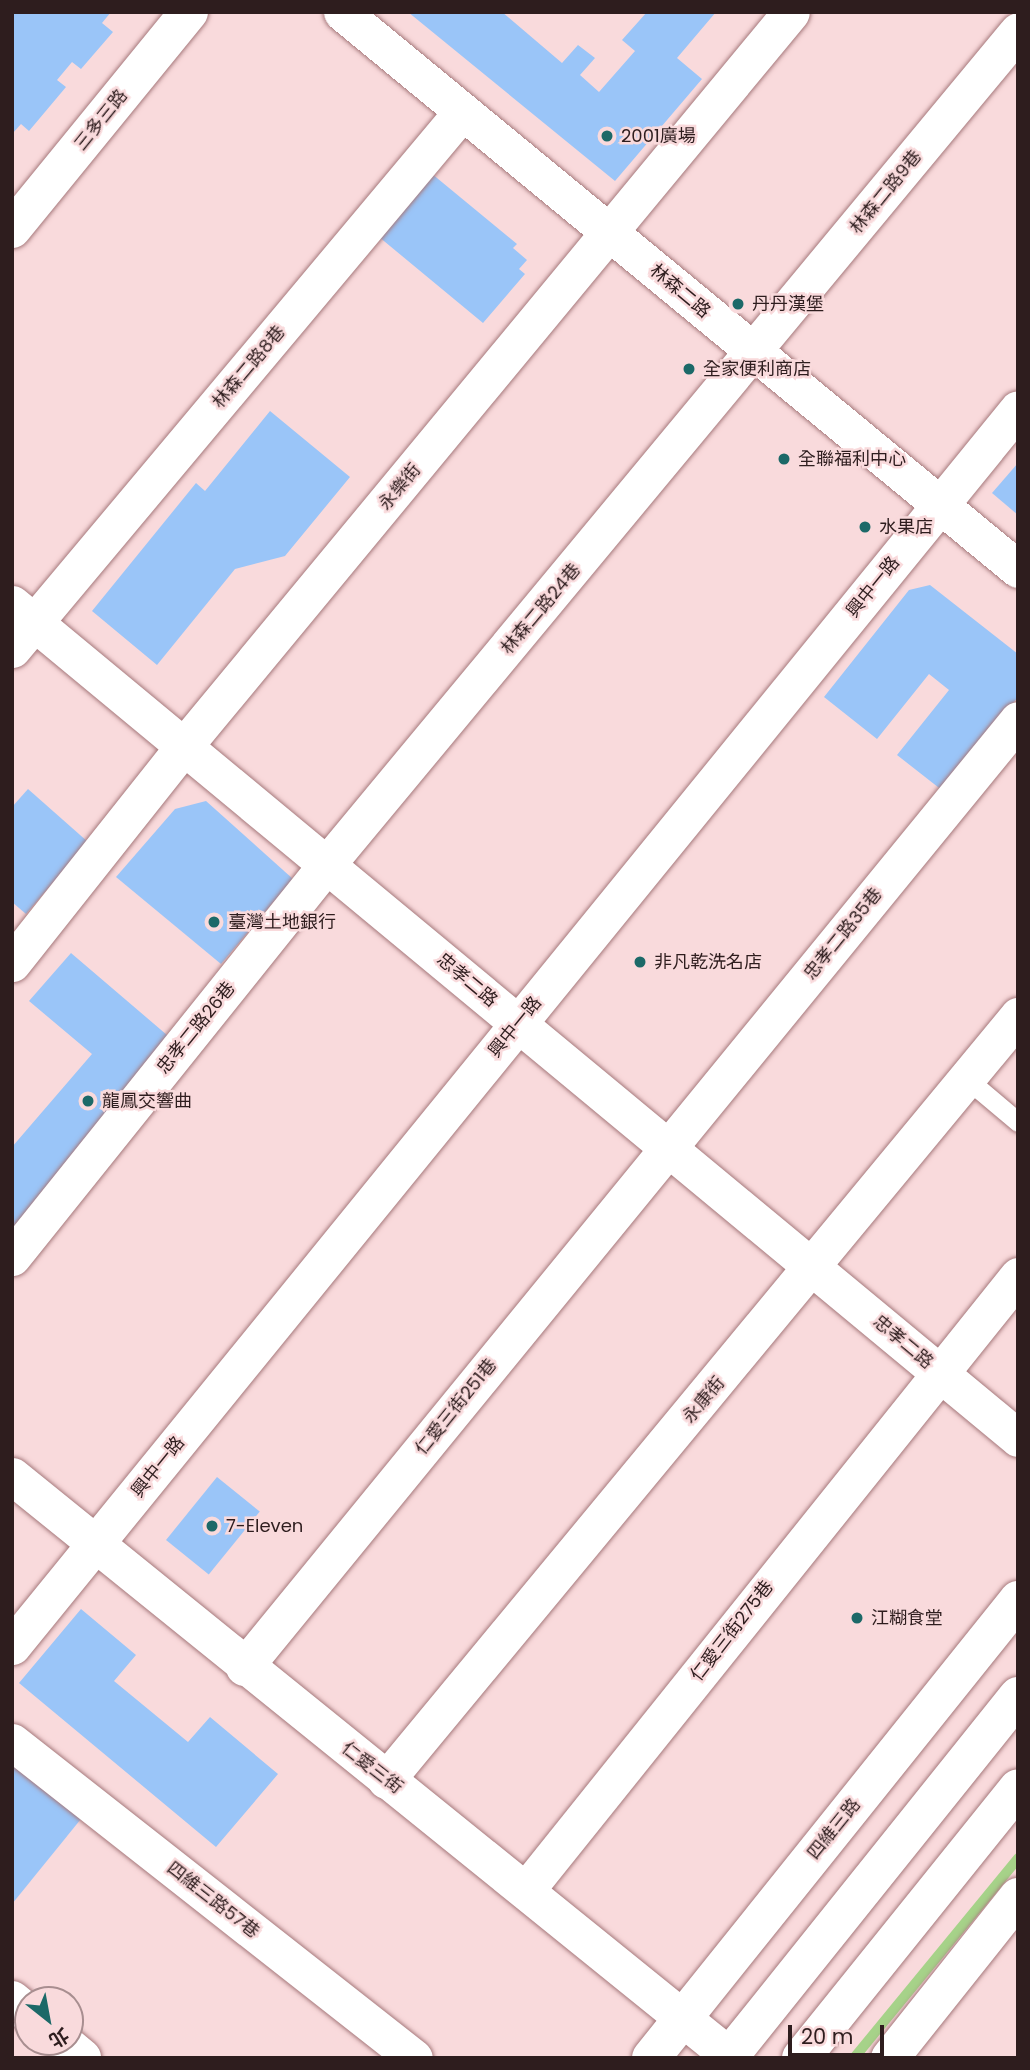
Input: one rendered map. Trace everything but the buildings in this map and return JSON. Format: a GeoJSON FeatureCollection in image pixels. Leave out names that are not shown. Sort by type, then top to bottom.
{"type":"FeatureCollection","features":[{"type":"Feature","properties":{"kind":"street","name":"三多三路"},"geometry":{"type":"LineString","coordinates":[[12,229],[189,12]]}},
{"type":"Feature","properties":{"kind":"street","name":"林森二路"},"geometry":{"type":"LineString","coordinates":[[342,12],[1018,569]]}},
{"type":"Feature","properties":{"kind":"street","name":"永樂街"},"geometry":{"type":"LineString","coordinates":[[12,963],[184,746],[611,234],[791,12]]}},
{"type":"Feature","properties":{"kind":"street","name":"林森二路9巷"},"geometry":{"type":"LineString","coordinates":[[755,353],[1018,31]]}},
{"type":"Feature","properties":{"kind":"street","name":"林森二路8巷"},"geometry":{"type":"LineString","coordinates":[[20,625],[462,112]]}},
{"type":"Feature","properties":{"kind":"street","name":"林森二路24巷"},"geometry":{"type":"LineString","coordinates":[[327,864],[755,353]]}},
{"type":"Feature","properties":{"kind":"street","name":"興中一路"},"geometry":{"type":"LineString","coordinates":[[12,1646],[1018,408]]}},
{"type":"Feature","properties":{"kind":"street","name":"忠孝二路"},"geometry":{"type":"LineString","coordinates":[[20,625],[184,746],[1018,1438]]}},
{"type":"Feature","properties":{"kind":"street","name":"忠孝二路35巷"},"geometry":{"type":"LineString","coordinates":[[668,1147],[1018,720]]}},
{"type":"Feature","properties":{"kind":"street","name":"忠孝二路26巷"},"geometry":{"type":"LineString","coordinates":[[12,1257],[327,864]]}},
{"type":"Feature","properties":{"kind":"street","name":"永康街"},"geometry":{"type":"LineString","coordinates":[[386,1780],[814,1268],[1018,1016]]}},
{"type":"Feature","properties":{"kind":"street","name":"仁愛三街251巷"},"geometry":{"type":"LineString","coordinates":[[244,1667],[668,1147]]}},
{"type":"Feature","properties":{"kind":"street","name":"仁愛三街275巷"},"geometry":{"type":"LineString","coordinates":[[526,1890],[938,1372],[1018,1276]]}},
{"type":"Feature","properties":{"kind":"street","name":"仁愛三街"},"geometry":{"type":"LineString","coordinates":[[12,1476],[244,1667],[526,1890],[730,2057]]}},
{"type":"Feature","properties":{"kind":"street","name":"四維三路"},"geometry":{"type":"LineString","coordinates":[[651,2058],[1018,1600]]}},
{"type":"Feature","properties":{"kind":"street"},"geometry":{"type":"LineString","coordinates":[[730,2057],[1018,1696]]}},
{"type":"Feature","properties":{"kind":"street","name":"四維三路57巷"},"geometry":{"type":"LineString","coordinates":[[12,1742],[414,2058]]}},
{"type":"Feature","properties":{"kind":"street"},"geometry":{"type":"LineString","coordinates":[[801,2058],[1018,1788]]}},
{"type":"Feature","properties":{"kind":"street"},"geometry":{"type":"LineString","coordinates":[[890,2058],[1018,1897]]}},
{"type":"Feature","properties":{"kind":"lane"},"geometry":{"type":"LineString","coordinates":[[967,1079],[1018,1122]]}},
{"type":"Feature","properties":{"kind":"waterway"},"geometry":{"type":"LineString","coordinates":[[854,2058],[1018,1858]]}},
{"type":"Feature","properties":{"kind":"place","name":"2001廣場"},"geometry":{"type":"Point","coordinates":[607,136]}},
{"type":"Feature","properties":{"kind":"place","name":"丹丹漢堡"},"geometry":{"type":"Point","coordinates":[738,304]}},
{"type":"Feature","properties":{"kind":"place","name":"全家便利商店"},"geometry":{"type":"Point","coordinates":[689,369]}},
{"type":"Feature","properties":{"kind":"place","name":"全聯福利中心"},"geometry":{"type":"Point","coordinates":[784,459]}},
{"type":"Feature","properties":{"kind":"place","name":"水果店"},"geometry":{"type":"Point","coordinates":[865,527]}},
{"type":"Feature","properties":{"kind":"place","name":"臺灣土地銀行"},"geometry":{"type":"Point","coordinates":[214,922]}},
{"type":"Feature","properties":{"kind":"place","name":"非凡乾洗名店"},"geometry":{"type":"Point","coordinates":[640,962]}},
{"type":"Feature","properties":{"kind":"place","name":"龍鳳交響曲"},"geometry":{"type":"Point","coordinates":[88,1101]}},
{"type":"Feature","properties":{"kind":"place","name":"7-Eleven"},"geometry":{"type":"Point","coordinates":[212,1526]}},
{"type":"Feature","properties":{"kind":"place","name":"江糊食堂"},"geometry":{"type":"Point","coordinates":[857,1618]}}]}
